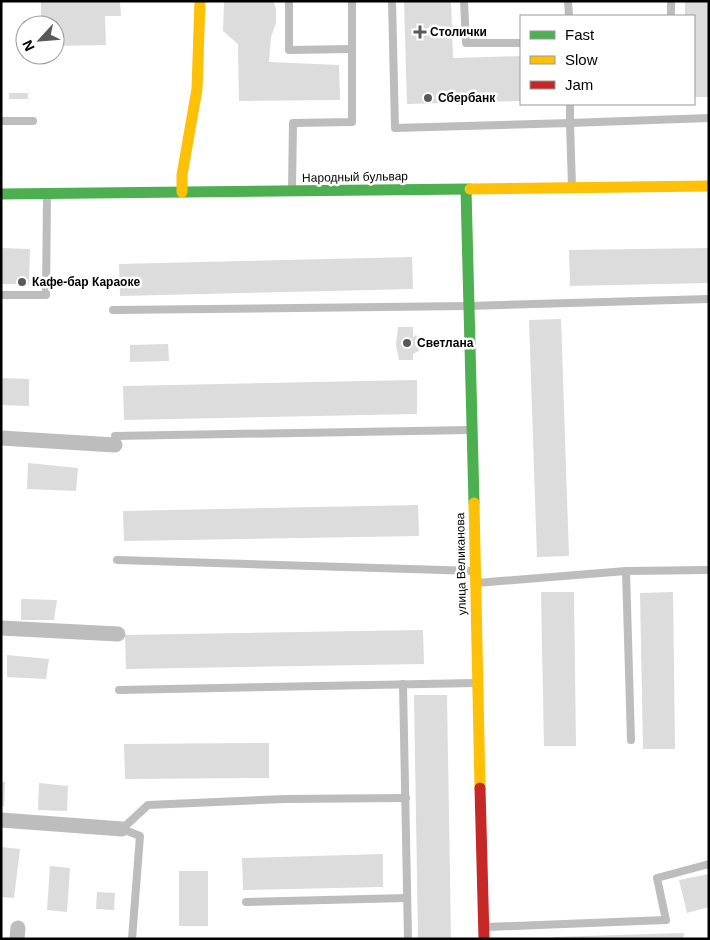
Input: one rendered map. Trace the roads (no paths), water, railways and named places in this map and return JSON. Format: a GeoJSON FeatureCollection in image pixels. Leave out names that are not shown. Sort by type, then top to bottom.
{"type":"FeatureCollection","features":[{"type":"Feature","properties":{"kind":"street"},"geometry":{"type":"LineString","coordinates":[[182,192],[182,175],[197,89],[200,1]]}},
{"type":"Feature","properties":{"kind":"street","name":"Народный бульвар"},"geometry":{"type":"LineString","coordinates":[[1,194],[709,186]]}},
{"type":"Feature","properties":{"kind":"street","name":"улица Великанова"},"geometry":{"type":"LineString","coordinates":[[466,190],[484,933]]}},
{"type":"Feature","properties":{"kind":"street"},"geometry":{"type":"LineString","coordinates":[[1,438],[115,440]]}},
{"type":"Feature","properties":{"kind":"street"},"geometry":{"type":"LineString","coordinates":[[1,628],[118,634]]}},
{"type":"Feature","properties":{"kind":"street"},"geometry":{"type":"LineString","coordinates":[[1,820],[122,829]]}},
{"type":"Feature","properties":{"kind":"lane"},"geometry":{"type":"LineString","coordinates":[[289,1],[289,50],[352,49]]}},
{"type":"Feature","properties":{"kind":"lane"},"geometry":{"type":"LineString","coordinates":[[292,192],[293,123],[352,122],[352,1]]}},
{"type":"Feature","properties":{"kind":"lane"},"geometry":{"type":"LineString","coordinates":[[392,1],[395,128],[709,118]]}},
{"type":"Feature","properties":{"kind":"lane"},"geometry":{"type":"LineString","coordinates":[[464,1],[466,43],[520,43]]}},
{"type":"Feature","properties":{"kind":"lane"},"geometry":{"type":"LineString","coordinates":[[568,1],[569,15]]}},
{"type":"Feature","properties":{"kind":"lane"},"geometry":{"type":"LineString","coordinates":[[671,1],[671,15]]}},
{"type":"Feature","properties":{"kind":"lane"},"geometry":{"type":"LineString","coordinates":[[570,105],[572,188]]}},
{"type":"Feature","properties":{"kind":"lane"},"geometry":{"type":"LineString","coordinates":[[1,121],[33,120]]}},
{"type":"Feature","properties":{"kind":"lane"},"geometry":{"type":"LineString","coordinates":[[1,295],[46,295],[47,192]]}},
{"type":"Feature","properties":{"kind":"lane"},"geometry":{"type":"LineString","coordinates":[[113,310],[469,306],[709,299]]}},
{"type":"Feature","properties":{"kind":"lane"},"geometry":{"type":"LineString","coordinates":[[115,440],[472,430]]}},
{"type":"Feature","properties":{"kind":"lane"},"geometry":{"type":"LineString","coordinates":[[117,560],[475,571]]}},
{"type":"Feature","properties":{"kind":"lane"},"geometry":{"type":"LineString","coordinates":[[476,583],[626,571],[709,570]]}},
{"type":"Feature","properties":{"kind":"lane"},"geometry":{"type":"LineString","coordinates":[[626,571],[631,740]]}},
{"type":"Feature","properties":{"kind":"lane"},"geometry":{"type":"LineString","coordinates":[[119,690],[478,682]]}},
{"type":"Feature","properties":{"kind":"lane"},"geometry":{"type":"LineString","coordinates":[[403,684],[408,939]]}},
{"type":"Feature","properties":{"kind":"lane"},"geometry":{"type":"LineString","coordinates":[[132,939],[140,836],[122,829],[148,805],[285,799],[406,798]]}},
{"type":"Feature","properties":{"kind":"lane"},"geometry":{"type":"LineString","coordinates":[[484,933],[666,920],[657,878],[709,864]]}},
{"type":"Feature","properties":{"kind":"lane"},"geometry":{"type":"LineString","coordinates":[[246,902],[407,898]]}},
{"type":"Feature","properties":{"kind":"place","name":"Столички"},"geometry":{"type":"Point","coordinates":[420,32]}},
{"type":"Feature","properties":{"kind":"place","name":"Сбербанк"},"geometry":{"type":"Point","coordinates":[428,98]}},
{"type":"Feature","properties":{"kind":"place","name":"Кафе-бар Караоке"},"geometry":{"type":"Point","coordinates":[22,282]}},
{"type":"Feature","properties":{"kind":"place","name":"Светлана"},"geometry":{"type":"Point","coordinates":[407,343]}}]}
